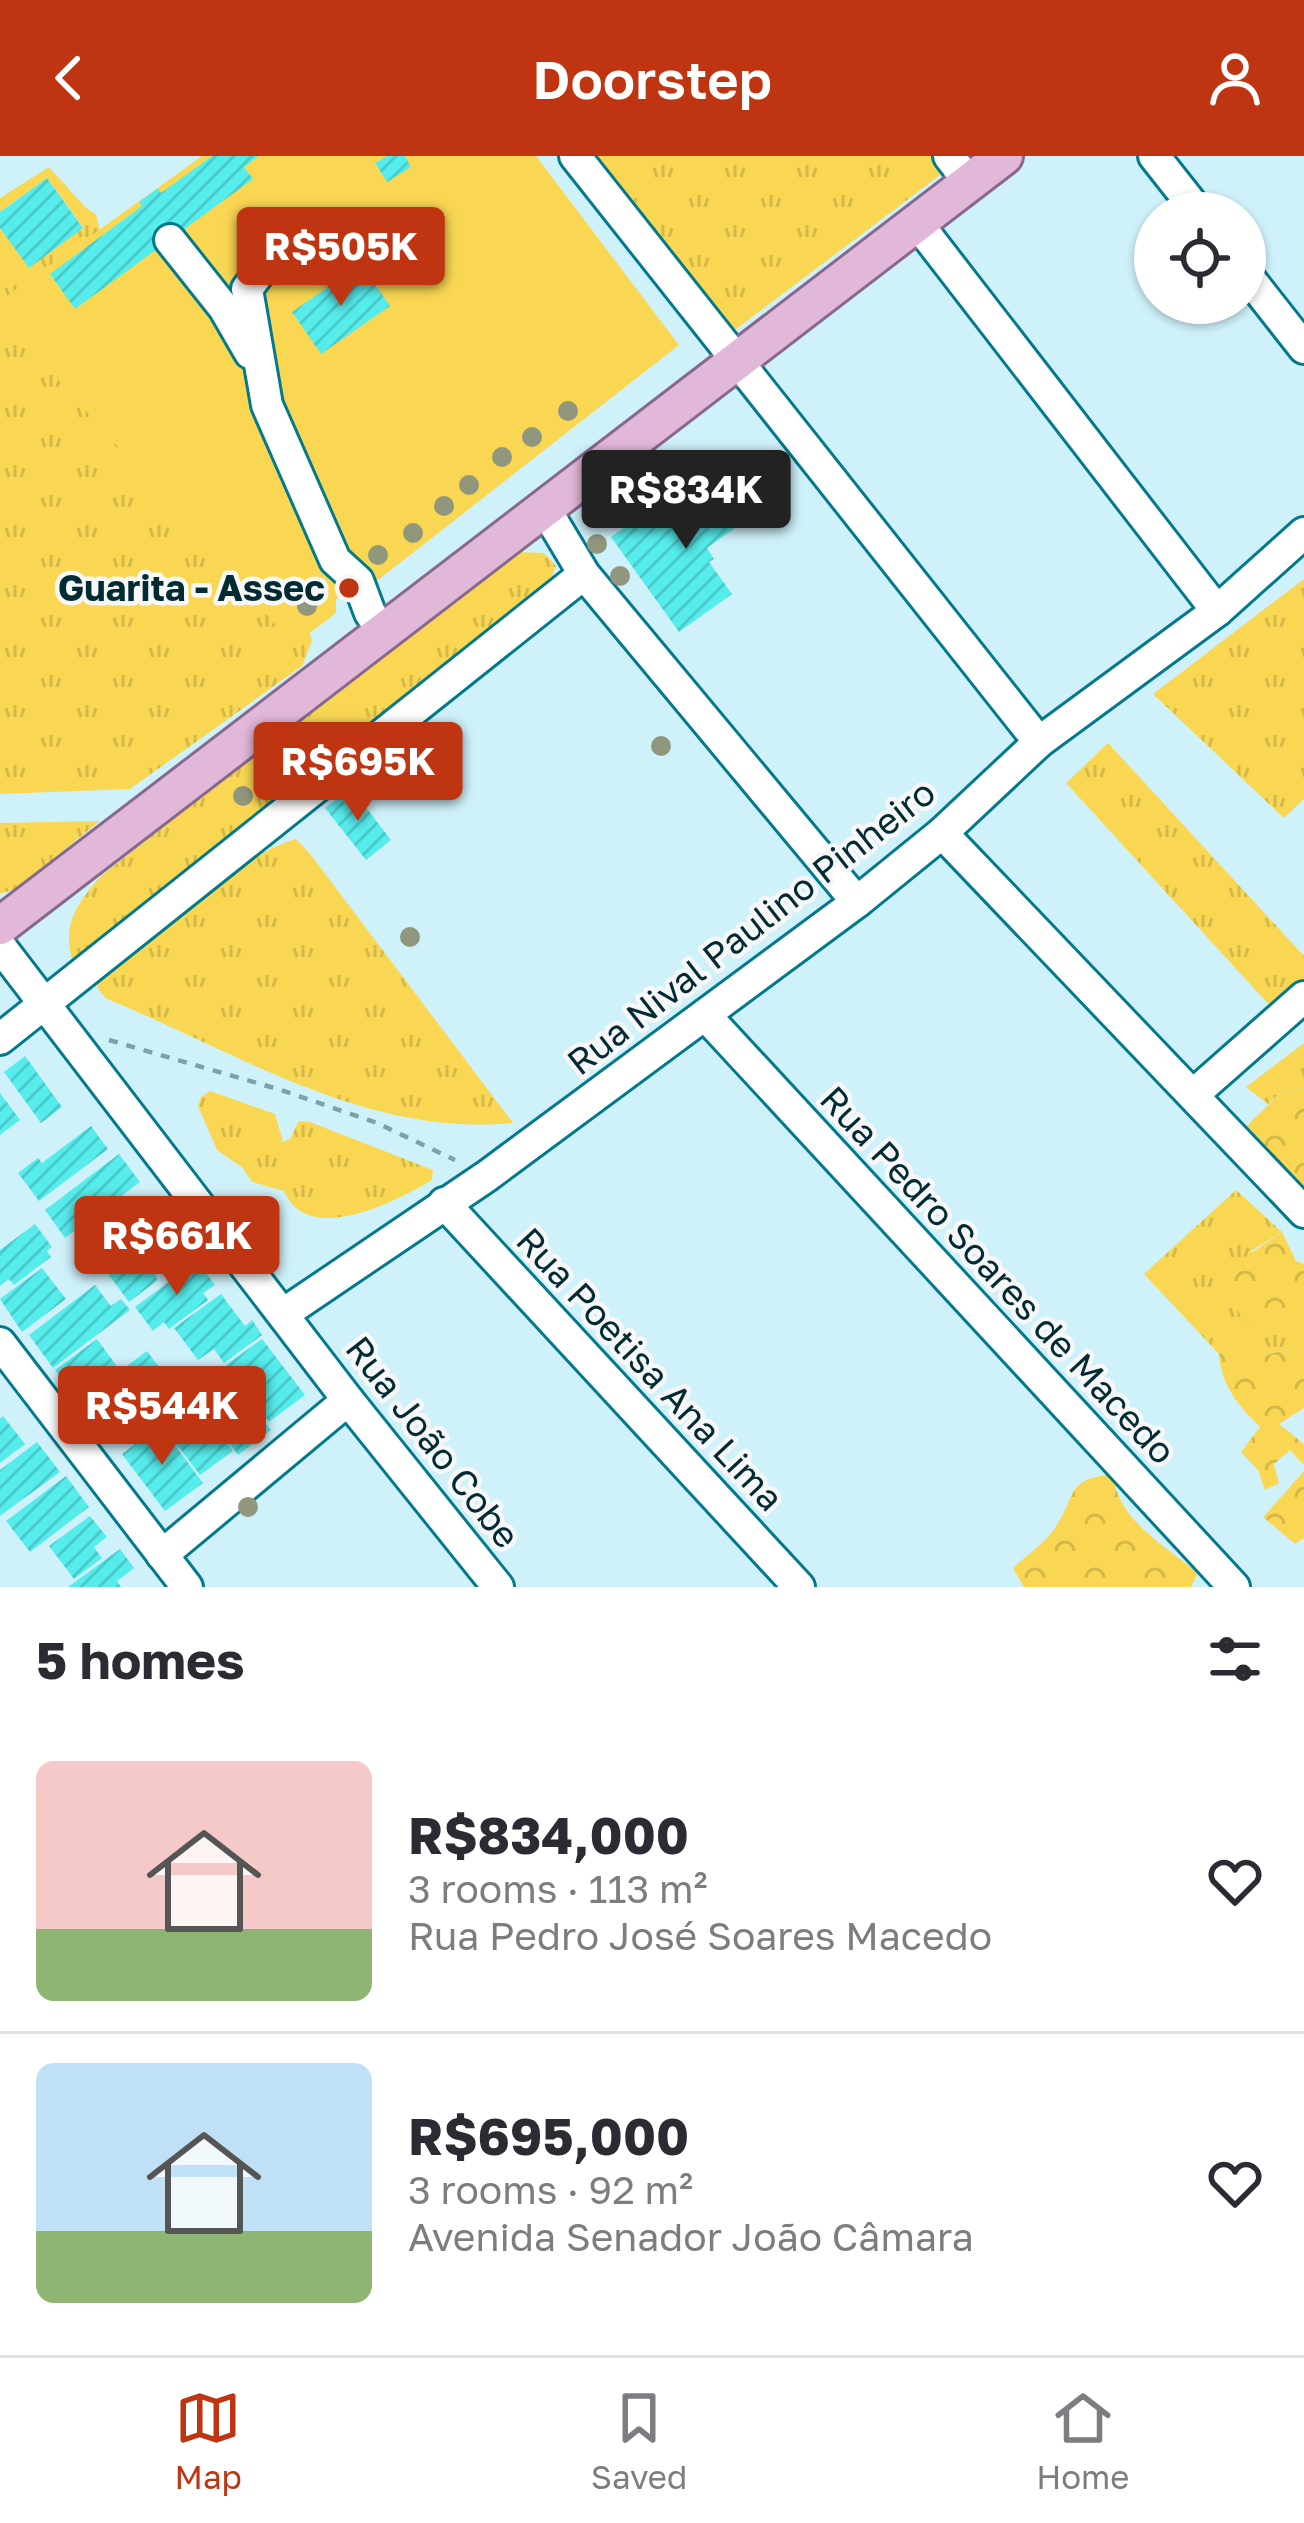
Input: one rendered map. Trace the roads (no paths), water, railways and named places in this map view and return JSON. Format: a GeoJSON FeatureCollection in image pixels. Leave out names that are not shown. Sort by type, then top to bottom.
{"type":"FeatureCollection","features":[{"type":"Feature","properties":{"kind":"main road"},"geometry":{"type":"LineString","coordinates":[[0,926],[917,223],[959,169],[1004,156]]}},
{"type":"Feature","properties":{"kind":"street"},"geometry":{"type":"LineString","coordinates":[[575,156],[1039,742]]}},
{"type":"Feature","properties":{"kind":"street"},"geometry":{"type":"LineString","coordinates":[[1154,156],[1182,192]]}},
{"type":"Feature","properties":{"kind":"street"},"geometry":{"type":"LineString","coordinates":[[917,223],[1217,611]]}},
{"type":"Feature","properties":{"kind":"street"},"geometry":{"type":"LineString","coordinates":[[170,240],[224,308],[259,368]]}},
{"type":"Feature","properties":{"kind":"street"},"geometry":{"type":"LineString","coordinates":[[298,244],[265,265],[247,289],[267,406],[335,560],[358,581],[370,614],[383,631]]}},
{"type":"Feature","properties":{"kind":"street"},"geometry":{"type":"LineString","coordinates":[[1266,300],[1304,349]]}},
{"type":"Feature","properties":{"kind":"street"},"geometry":{"type":"LineString","coordinates":[[544,508],[584,574],[857,902]]}},
{"type":"Feature","properties":{"kind":"street","name":"Rua Nival Paulino Pinheiro"},"geometry":{"type":"LineString","coordinates":[[283,1314],[487,1176],[857,902],[942,833],[1039,742],[1217,611],[1304,533]]}},
{"type":"Feature","properties":{"kind":"street"},"geometry":{"type":"LineString","coordinates":[[0,1039],[54,1014],[584,574]]}},
{"type":"Feature","properties":{"kind":"street"},"geometry":{"type":"LineString","coordinates":[[942,833],[1304,1212]]}},
{"type":"Feature","properties":{"kind":"street","name":"Rua João Cobe"},"geometry":{"type":"LineString","coordinates":[[0,946],[348,1400],[498,1587]]}},
{"type":"Feature","properties":{"kind":"street"},"geometry":{"type":"LineString","coordinates":[[1195,1094],[1304,997]]}},
{"type":"Feature","properties":{"kind":"street","name":"Rua Pedro Soares de Macedo"},"geometry":{"type":"LineString","coordinates":[[705,1016],[1234,1587]]}},
{"type":"Feature","properties":{"kind":"street","name":"Rua Poetisa Ana Lima"},"geometry":{"type":"LineString","coordinates":[[444,1203],[799,1587]]}},
{"type":"Feature","properties":{"kind":"street"},"geometry":{"type":"LineString","coordinates":[[0,1343],[187,1587]]}},
{"type":"Feature","properties":{"kind":"street"},"geometry":{"type":"LineString","coordinates":[[162,1555],[348,1400]]}},
{"type":"Feature","properties":{"kind":"place","name":"Guarita - Assec"},"geometry":{"type":"Point","coordinates":[349,588]}}]}
